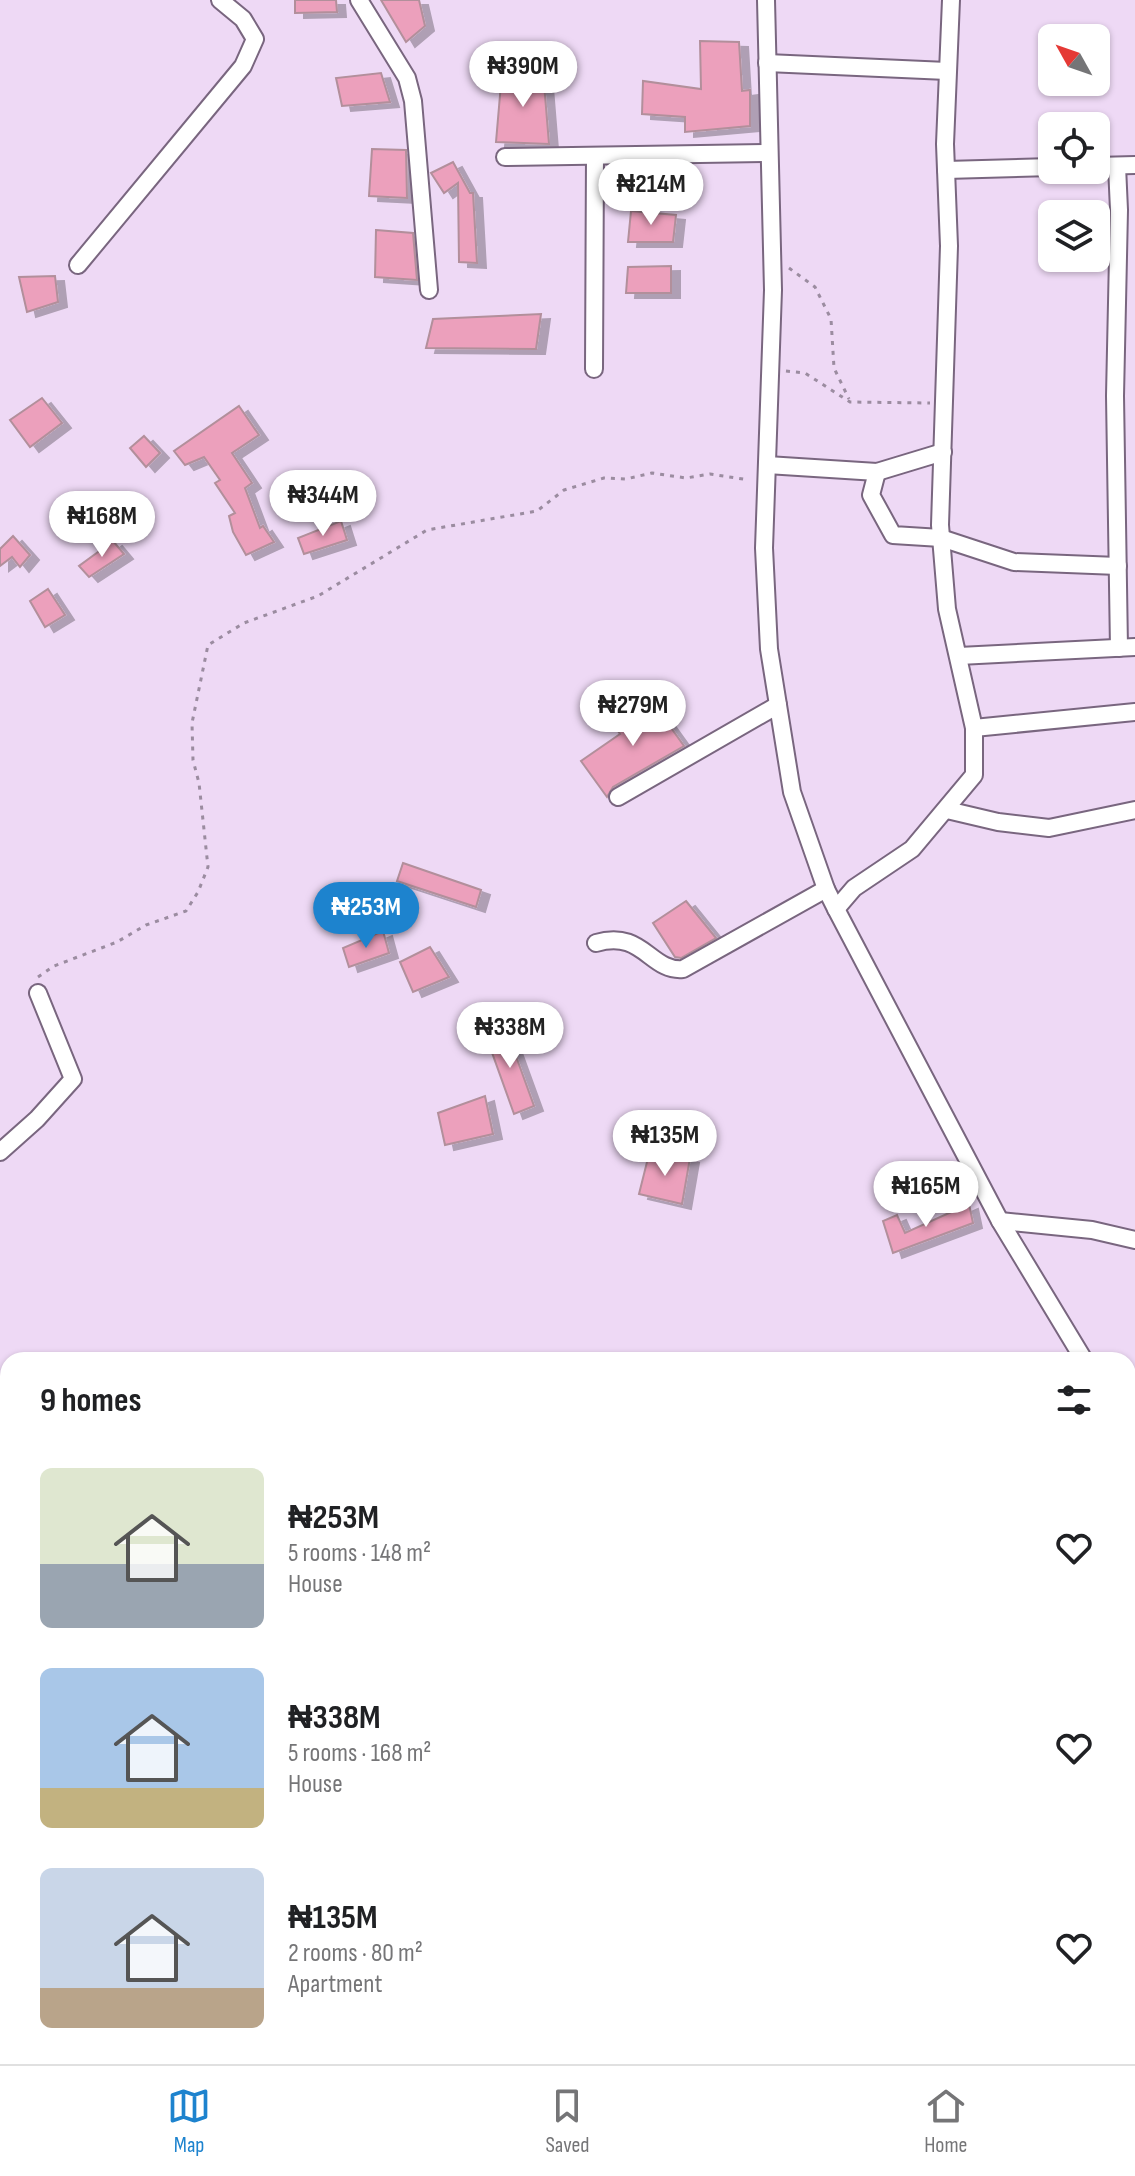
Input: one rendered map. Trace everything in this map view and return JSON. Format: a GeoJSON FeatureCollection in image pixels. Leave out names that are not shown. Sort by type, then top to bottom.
{"type":"FeatureCollection","features":[{"type":"Feature","properties":{"kind":"street"},"geometry":{"type":"LineString","coordinates":[[78,265],[243,66],[255,39],[243,19],[220,0]]}},
{"type":"Feature","properties":{"kind":"street"},"geometry":{"type":"LineString","coordinates":[[359,0],[407,78],[413,101],[429,290]]}},
{"type":"Feature","properties":{"kind":"street"},"geometry":{"type":"LineString","coordinates":[[766,0],[772,256],[764,548],[768,637],[792,792],[836,909],[1000,1221],[1079,1352]]}},
{"type":"Feature","properties":{"kind":"street"},"geometry":{"type":"LineString","coordinates":[[836,909],[854,888],[912,849],[974,775],[974,728],[947,609],[941,538],[949,246],[947,71],[951,0]]}},
{"type":"Feature","properties":{"kind":"street"},"geometry":{"type":"LineString","coordinates":[[767,63],[947,71]]}},
{"type":"Feature","properties":{"kind":"street"},"geometry":{"type":"LineString","coordinates":[[505,157],[769,153]]}},
{"type":"Feature","properties":{"kind":"street"},"geometry":{"type":"LineString","coordinates":[[594,369],[595,156]]}},
{"type":"Feature","properties":{"kind":"street"},"geometry":{"type":"LineString","coordinates":[[1110,166],[1135,165]]}},
{"type":"Feature","properties":{"kind":"street"},"geometry":{"type":"LineString","coordinates":[[959,656],[1127,648],[1118,566],[1115,396],[1117,166]]}},
{"type":"Feature","properties":{"kind":"street"},"geometry":{"type":"LineString","coordinates":[[946,170],[1038,167]]}},
{"type":"Feature","properties":{"kind":"street"},"geometry":{"type":"LineString","coordinates":[[766,472],[877,472],[943,452]]}},
{"type":"Feature","properties":{"kind":"street"},"geometry":{"type":"LineString","coordinates":[[877,472],[871,495],[893,535],[941,538],[1014,562],[1118,566]]}},
{"type":"Feature","properties":{"kind":"street"},"geometry":{"type":"LineString","coordinates":[[618,797],[778,705]]}},
{"type":"Feature","properties":{"kind":"street"},"geometry":{"type":"LineString","coordinates":[[974,728],[1135,712]]}},
{"type":"Feature","properties":{"kind":"street"},"geometry":{"type":"LineString","coordinates":[[947,810],[998,822],[1049,828],[1135,810]]}},
{"type":"Feature","properties":{"kind":"street"},"geometry":{"type":"LineString","coordinates":[[596,943],[613,938],[629,942],[672,970],[683,969],[826,889]]}},
{"type":"Feature","properties":{"kind":"street"},"geometry":{"type":"LineString","coordinates":[[0,1152],[37,1119],[73,1079],[38,993]]}},
{"type":"Feature","properties":{"kind":"street"},"geometry":{"type":"LineString","coordinates":[[1000,1221],[1092,1230],[1135,1240]]}},
{"type":"Feature","properties":{"kind":"path"},"geometry":{"type":"LineString","coordinates":[[772,256],[815,287],[831,319],[834,368],[850,402]]}},
{"type":"Feature","properties":{"kind":"path"},"geometry":{"type":"LineString","coordinates":[[770,370],[805,373],[850,402],[945,404]]}},
{"type":"Feature","properties":{"kind":"path"},"geometry":{"type":"LineString","coordinates":[[38,993],[38,977],[54,966],[117,942],[146,925],[186,911],[198,892],[208,867],[199,783],[193,760],[192,723],[208,645],[244,623],[318,596],[427,530],[537,511],[564,490],[604,478],[626,479],[652,473],[686,478],[710,474],[742,480],[766,472]]}},
{"type":"Feature","properties":{"kind":"building"},"geometry":{"type":"Polygon","coordinates":[[[295,0],[336,0],[337,12],[295,13],[295,0]]]}},
{"type":"Feature","properties":{"kind":"building"},"geometry":{"type":"Polygon","coordinates":[[[381,0],[419,0],[425,26],[406,42],[381,0]]]}},
{"type":"Feature","properties":{"kind":"building"},"geometry":{"type":"Polygon","coordinates":[[[700,41],[739,42],[742,91],[750,90],[750,126],[685,132],[685,117],[642,114],[643,81],[701,89],[700,41]]]}},
{"type":"Feature","properties":{"kind":"building"},"geometry":{"type":"Polygon","coordinates":[[[543,71],[549,144],[496,142],[502,72],[543,71]]]}},
{"type":"Feature","properties":{"kind":"building"},"geometry":{"type":"Polygon","coordinates":[[[381,73],[390,102],[342,106],[336,78],[381,73]]]}},
{"type":"Feature","properties":{"kind":"building"},"geometry":{"type":"Polygon","coordinates":[[[372,149],[406,150],[407,198],[369,196],[372,149]]]}},
{"type":"Feature","properties":{"kind":"building"},"geometry":{"type":"Polygon","coordinates":[[[453,162],[470,193],[473,193],[477,263],[459,262],[458,183],[444,193],[431,173],[453,162]]]}},
{"type":"Feature","properties":{"kind":"building"},"geometry":{"type":"Polygon","coordinates":[[[631,211],[676,215],[673,242],[628,242],[631,211]]]}},
{"type":"Feature","properties":{"kind":"building"},"geometry":{"type":"Polygon","coordinates":[[[376,230],[413,233],[417,280],[375,277],[376,230]]]}},
{"type":"Feature","properties":{"kind":"building"},"geometry":{"type":"Polygon","coordinates":[[[671,266],[671,293],[626,293],[628,267],[671,266]]]}},
{"type":"Feature","properties":{"kind":"building"},"geometry":{"type":"Polygon","coordinates":[[[55,276],[58,302],[27,312],[19,277],[55,276]]]}},
{"type":"Feature","properties":{"kind":"building"},"geometry":{"type":"Polygon","coordinates":[[[541,314],[536,349],[426,348],[433,319],[541,314]]]}},
{"type":"Feature","properties":{"kind":"building"},"geometry":{"type":"Polygon","coordinates":[[[42,398],[62,423],[30,447],[10,420],[42,398]]]}},
{"type":"Feature","properties":{"kind":"building"},"geometry":{"type":"Polygon","coordinates":[[[239,406],[259,435],[232,453],[252,483],[245,488],[260,528],[263,526],[274,542],[246,555],[233,532],[229,516],[235,513],[215,483],[220,480],[204,457],[185,465],[174,451],[239,406]]]}},
{"type":"Feature","properties":{"kind":"building"},"geometry":{"type":"Polygon","coordinates":[[[144,436],[160,453],[146,467],[130,448],[144,436]]]}},
{"type":"Feature","properties":{"kind":"building"},"geometry":{"type":"Polygon","coordinates":[[[341,521],[347,540],[304,554],[298,538],[341,521]]]}},
{"type":"Feature","properties":{"kind":"building"},"geometry":{"type":"Polygon","coordinates":[[[13,536],[30,555],[20,567],[12,557],[0,566],[0,549],[13,536]]]}},
{"type":"Feature","properties":{"kind":"building"},"geometry":{"type":"Polygon","coordinates":[[[113,541],[124,554],[89,577],[79,566],[113,541]]]}},
{"type":"Feature","properties":{"kind":"building"},"geometry":{"type":"Polygon","coordinates":[[[48,589],[65,615],[45,627],[30,601],[48,589]]]}},
{"type":"Feature","properties":{"kind":"building"},"geometry":{"type":"Polygon","coordinates":[[[651,700],[684,746],[613,787],[607,797],[581,761],[620,734],[616,728],[651,700]]]}},
{"type":"Feature","properties":{"kind":"building"},"geometry":{"type":"Polygon","coordinates":[[[403,863],[481,890],[476,907],[397,881],[403,863]]]}},
{"type":"Feature","properties":{"kind":"building"},"geometry":{"type":"Polygon","coordinates":[[[686,901],[716,938],[681,958],[675,957],[653,923],[686,901]]]}},
{"type":"Feature","properties":{"kind":"building"},"geometry":{"type":"Polygon","coordinates":[[[383,931],[389,953],[349,967],[343,948],[383,931]]]}},
{"type":"Feature","properties":{"kind":"building"},"geometry":{"type":"Polygon","coordinates":[[[430,947],[449,977],[413,992],[400,962],[430,947]]]}},
{"type":"Feature","properties":{"kind":"building"},"geometry":{"type":"Polygon","coordinates":[[[505,1026],[534,1106],[514,1114],[485,1033],[505,1026]]]}},
{"type":"Feature","properties":{"kind":"building"},"geometry":{"type":"Polygon","coordinates":[[[485,1096],[493,1134],[445,1145],[438,1113],[485,1096]]]}},
{"type":"Feature","properties":{"kind":"building"},"geometry":{"type":"Polygon","coordinates":[[[649,1154],[690,1158],[682,1204],[639,1194],[649,1154]]]}},
{"type":"Feature","properties":{"kind":"building"},"geometry":{"type":"Polygon","coordinates":[[[969,1204],[973,1223],[893,1253],[883,1221],[897,1215],[905,1233],[969,1204]]]}}]}
